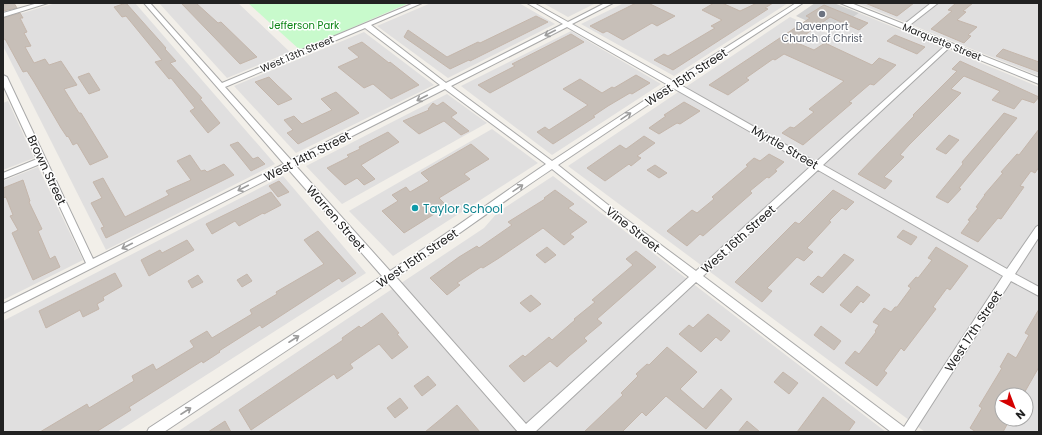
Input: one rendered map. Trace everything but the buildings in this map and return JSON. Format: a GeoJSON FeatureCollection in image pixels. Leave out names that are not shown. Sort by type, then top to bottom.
{"type":"FeatureCollection","features":[{"type":"Feature","properties":{"kind":"street"},"geometry":{"type":"LineString","coordinates":[[3,16],[45,3]]}},
{"type":"Feature","properties":{"kind":"street","name":"Warren Street"},"geometry":{"type":"LineString","coordinates":[[147,3],[526,432]]}},
{"type":"Feature","properties":{"kind":"street","name":"West 13th Street"},"geometry":{"type":"LineString","coordinates":[[220,86],[419,3]]}},
{"type":"Feature","properties":{"kind":"street","name":"Myrtle Street"},"geometry":{"type":"LineString","coordinates":[[530,3],[1039,292]]}},
{"type":"Feature","properties":{"kind":"street","name":"West 14th Street"},"geometry":{"type":"LineString","coordinates":[[3,309],[610,3]]}},
{"type":"Feature","properties":{"kind":"street","name":"West 15th Street"},"geometry":{"type":"LineString","coordinates":[[153,432],[445,240],[486,209],[674,84],[800,3]]}},
{"type":"Feature","properties":{"kind":"street","name":"Marquette Street"},"geometry":{"type":"LineString","coordinates":[[844,3],[1039,81]]}},
{"type":"Feature","properties":{"kind":"street"},"geometry":{"type":"LineString","coordinates":[[904,27],[935,3]]}},
{"type":"Feature","properties":{"kind":"street","name":"Vine Street"},"geometry":{"type":"LineString","coordinates":[[366,25],[553,165],[696,277],[901,432]]}},
{"type":"Feature","properties":{"kind":"street","name":"West 16th Street"},"geometry":{"type":"LineString","coordinates":[[526,432],[949,45]]}},
{"type":"Feature","properties":{"kind":"street","name":"Brown Street"},"geometry":{"type":"LineString","coordinates":[[3,77],[91,264]]}},
{"type":"Feature","properties":{"kind":"street"},"geometry":{"type":"LineString","coordinates":[[3,99],[12,96]]}},
{"type":"Feature","properties":{"kind":"street"},"geometry":{"type":"LineString","coordinates":[[3,176],[42,160]]}},
{"type":"Feature","properties":{"kind":"street","name":"West 17th Street"},"geometry":{"type":"LineString","coordinates":[[907,432],[1039,229]]}},
{"type":"Feature","properties":{"kind":"shaded area"},"geometry":{"type":"Polygon","coordinates":[[[56,3],[135,3],[275,164],[106,250],[3,46],[3,19],[56,3]]]}},
{"type":"Feature","properties":{"kind":"shaded area"},"geometry":{"type":"Polygon","coordinates":[[[159,3],[238,3],[290,52],[227,78],[159,3]]]}},
{"type":"Feature","properties":{"kind":"shaded area"},"geometry":{"type":"Polygon","coordinates":[[[431,3],[519,3],[555,24],[448,78],[377,26],[431,3]]]}},
{"type":"Feature","properties":{"kind":"shaded area"},"geometry":{"type":"Polygon","coordinates":[[[543,3],[596,3],[568,17],[543,3]]]}},
{"type":"Feature","properties":{"kind":"shaded area"},"geometry":{"type":"Polygon","coordinates":[[[624,3],[788,3],[674,76],[581,24],[624,3]]]}},
{"type":"Feature","properties":{"kind":"shaded area"},"geometry":{"type":"Polygon","coordinates":[[[815,3],[834,3],[859,13],[832,32],[796,16],[815,3]]]}},
{"type":"Feature","properties":{"kind":"shaded area"},"geometry":{"type":"Polygon","coordinates":[[[857,3],[1039,3],[1039,76],[857,3]]]}},
{"type":"Feature","properties":{"kind":"shaded area"},"geometry":{"type":"Polygon","coordinates":[[[859,13],[1039,87],[1039,432],[925,432],[568,166],[790,17],[829,34],[859,13]]]}},
{"type":"Feature","properties":{"kind":"shaded area"},"geometry":{"type":"Polygon","coordinates":[[[571,31],[661,84],[552,155],[461,86],[571,31]]]}},
{"type":"Feature","properties":{"kind":"shaded area"},"geometry":{"type":"Polygon","coordinates":[[[364,32],[434,85],[296,153],[234,86],[364,32]]]}},
{"type":"Feature","properties":{"kind":"shaded area"},"geometry":{"type":"Polygon","coordinates":[[[447,94],[487,123],[342,204],[306,166],[447,94]]]}},
{"type":"Feature","properties":{"kind":"shaded area"},"geometry":{"type":"Polygon","coordinates":[[[8,101],[34,158],[3,170],[3,103],[8,101]]]}},
{"type":"Feature","properties":{"kind":"shaded area"},"geometry":{"type":"Polygon","coordinates":[[[492,129],[538,163],[393,256],[349,211],[492,129]]]}},
{"type":"Feature","properties":{"kind":"shaded area"},"geometry":{"type":"Polygon","coordinates":[[[38,167],[83,260],[3,300],[3,181],[38,167]]]}},
{"type":"Feature","properties":{"kind":"shaded area"},"geometry":{"type":"Polygon","coordinates":[[[283,176],[366,273],[117,432],[3,432],[3,321],[283,176]]]}},
{"type":"Feature","properties":{"kind":"shaded area"},"geometry":{"type":"Polygon","coordinates":[[[553,176],[886,432],[177,432],[484,228],[498,212],[553,176]]]}},
{"type":"Feature","properties":{"kind":"green space","name":"Jefferson Park"},"geometry":{"type":"Polygon","coordinates":[[[248,3],[409,3],[300,50],[248,3]]]}},
{"type":"Feature","properties":{"kind":"place","name":"Davenport Church of Christ"},"geometry":{"type":"Point","coordinates":[822,14]}},
{"type":"Feature","properties":{"kind":"place","name":"Taylor School"},"geometry":{"type":"Point","coordinates":[415,208]}}]}
